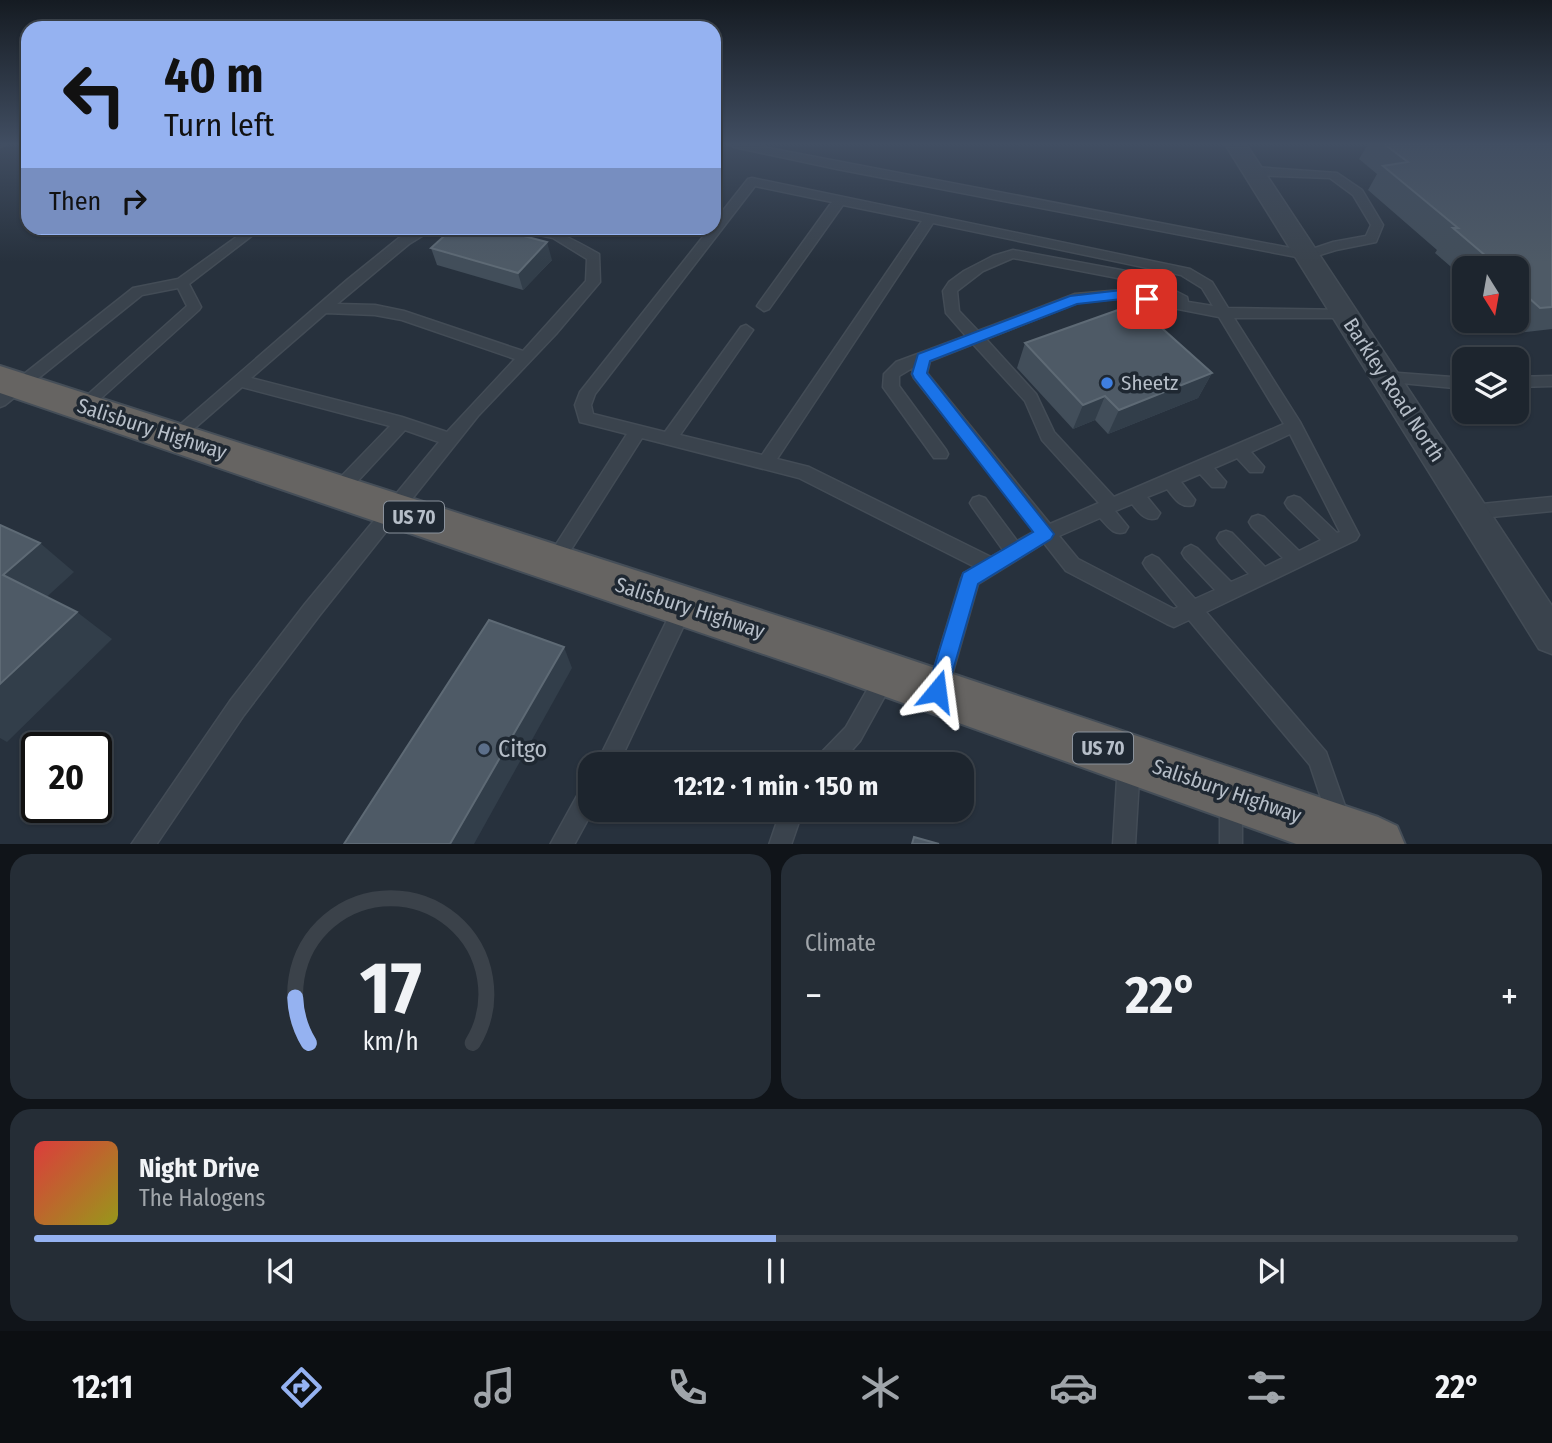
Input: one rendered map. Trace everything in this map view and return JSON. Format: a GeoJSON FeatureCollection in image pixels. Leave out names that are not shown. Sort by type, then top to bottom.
{"type":"FeatureCollection","features":[{"type":"Feature","properties":{"kind":"highway","name":"Salisbury Highway"},"geometry":{"type":"LineString","coordinates":[[7,389],[83,406],[175,436],[887,674],[1360,838]]}},
{"type":"Feature","properties":{"kind":"street","name":"Barkley Road North"},"geometry":{"type":"LineString","coordinates":[[1262,183],[1552,637]]}},
{"type":"Feature","properties":{"kind":"lane"},"geometry":{"type":"LineString","coordinates":[[721,221],[750,183]]}},
{"type":"Feature","properties":{"kind":"lane"},"geometry":{"type":"LineString","coordinates":[[763,183],[1185,272],[1207,285],[1294,426],[1350,535],[1174,618],[1072,565],[919,374],[924,358]]}},
{"type":"Feature","properties":{"kind":"lane"},"geometry":{"type":"LineString","coordinates":[[926,183],[1307,255],[1333,246],[1371,239],[1377,225],[1358,193],[1344,183]]}},
{"type":"Feature","properties":{"kind":"lane"},"geometry":{"type":"LineString","coordinates":[[764,306],[840,200]]}},
{"type":"Feature","properties":{"kind":"lane"},"geometry":{"type":"LineString","coordinates":[[766,463],[929,218]]}},
{"type":"Feature","properties":{"kind":"lane"},"geometry":{"type":"LineString","coordinates":[[7,389],[138,291],[182,283],[247,235]]}},
{"type":"Feature","properties":{"kind":"lane"},"geometry":{"type":"LineString","coordinates":[[175,436],[404,241],[416,235]]}},
{"type":"Feature","properties":{"kind":"lane"},"geometry":{"type":"LineString","coordinates":[[143,844],[237,708],[312,610],[472,412],[593,282],[594,257],[557,235]]}},
{"type":"Feature","properties":{"kind":"lane"},"geometry":{"type":"LineString","coordinates":[[710,235],[588,392],[583,405],[586,418],[803,472],[991,566]]}},
{"type":"Feature","properties":{"kind":"lane"},"geometry":{"type":"LineString","coordinates":[[1119,527],[1107,507],[1048,436],[1031,397],[953,313],[948,295],[954,284],[999,257],[1013,254],[1137,276],[1197,308]]}},
{"type":"Feature","properties":{"kind":"lane"},"geometry":{"type":"LineString","coordinates":[[83,406],[194,307],[182,283]]}},
{"type":"Feature","properties":{"kind":"lane"},"geometry":{"type":"LineString","coordinates":[[940,454],[891,387],[891,374],[901,366],[1075,299],[1122,295],[1224,313],[1344,313]]}},
{"type":"Feature","properties":{"kind":"lane"},"geometry":{"type":"LineString","coordinates":[[324,308],[374,310],[404,316],[526,357]]}},
{"type":"Feature","properties":{"kind":"lane"},"geometry":{"type":"LineString","coordinates":[[669,439],[746,330]]}},
{"type":"Feature","properties":{"kind":"lane"},"geometry":{"type":"LineString","coordinates":[[1385,377],[1452,383]]}},
{"type":"Feature","properties":{"kind":"lane"},"geometry":{"type":"LineString","coordinates":[[240,380],[450,439]]}},
{"type":"Feature","properties":{"kind":"lane"},"geometry":{"type":"LineString","coordinates":[[1529,382],[1552,381]]}},
{"type":"Feature","properties":{"kind":"lane"},"geometry":{"type":"LineString","coordinates":[[338,491],[402,424]]}},
{"type":"Feature","properties":{"kind":"lane"},"geometry":{"type":"LineString","coordinates":[[937,691],[970,579],[1045,534],[1294,426]]}},
{"type":"Feature","properties":{"kind":"lane"},"geometry":{"type":"LineString","coordinates":[[554,562],[638,431]]}},
{"type":"Feature","properties":{"kind":"lane"},"geometry":{"type":"LineString","coordinates":[[1239,450],[1256,467]]}},
{"type":"Feature","properties":{"kind":"lane"},"geometry":{"type":"LineString","coordinates":[[1202,466],[1218,482]]}},
{"type":"Feature","properties":{"kind":"lane"},"geometry":{"type":"LineString","coordinates":[[1169,480],[1187,500]]}},
{"type":"Feature","properties":{"kind":"lane"},"geometry":{"type":"LineString","coordinates":[[1134,495],[1151,513]]}},
{"type":"Feature","properties":{"kind":"lane"},"geometry":{"type":"LineString","coordinates":[[979,503],[1015,552]]}},
{"type":"Feature","properties":{"kind":"lane"},"geometry":{"type":"LineString","coordinates":[[1294,503],[1335,542]]}},
{"type":"Feature","properties":{"kind":"lane"},"geometry":{"type":"LineString","coordinates":[[1472,512],[1552,504]]}},
{"type":"Feature","properties":{"kind":"lane"},"geometry":{"type":"LineString","coordinates":[[1258,522],[1297,560]]}},
{"type":"Feature","properties":{"kind":"lane"},"geometry":{"type":"LineString","coordinates":[[1226,538],[1263,577]]}},
{"type":"Feature","properties":{"kind":"lane"},"geometry":{"type":"LineString","coordinates":[[1191,553],[1230,593]]}},
{"type":"Feature","properties":{"kind":"lane"},"geometry":{"type":"LineString","coordinates":[[1152,563],[1319,759],[1360,838]]}},
{"type":"Feature","properties":{"kind":"lane"},"geometry":{"type":"LineString","coordinates":[[613,752],[684,606]]}},
{"type":"Feature","properties":{"kind":"lane"},"geometry":{"type":"LineString","coordinates":[[837,752],[853,734],[887,674]]}},
{"type":"Feature","properties":{"kind":"lane"},"geometry":{"type":"LineString","coordinates":[[1124,844],[1130,757]]}},
{"type":"Feature","properties":{"kind":"lane"},"geometry":{"type":"LineString","coordinates":[[1231,793],[1231,844]]}},
{"type":"Feature","properties":{"kind":"lane"},"geometry":{"type":"LineString","coordinates":[[562,844],[578,816]]}},
{"type":"Feature","properties":{"kind":"lane"},"geometry":{"type":"LineString","coordinates":[[780,844],[788,822]]}},
{"type":"Feature","properties":{"kind":"building"},"geometry":{"type":"Polygon","coordinates":[[[1404,183],[1552,183],[1552,307],[1540,308],[1530,299],[1530,256],[1486,256],[1453,228],[1458,228],[1404,183]]]}},
{"type":"Feature","properties":{"kind":"building"},"geometry":{"type":"Polygon","coordinates":[[[445,235],[520,235],[547,242],[518,273],[431,248],[445,235]]]}},
{"type":"Feature","properties":{"kind":"building"},"geometry":{"type":"Polygon","coordinates":[[[1135,304],[1212,373],[1119,410],[1105,396],[1083,405],[1025,343],[1135,304]]]}},
{"type":"Feature","properties":{"kind":"building"},"geometry":{"type":"Polygon","coordinates":[[[0,525],[40,543],[3,575],[77,612],[0,684],[0,525]]]}},
{"type":"Feature","properties":{"kind":"building"},"geometry":{"type":"Polygon","coordinates":[[[489,620],[564,647],[450,844],[344,844],[489,620]]]}},
{"type":"Feature","properties":{"kind":"building"},"geometry":{"type":"Polygon","coordinates":[[[914,837],[939,844],[912,844],[914,837]]]}},
{"type":"Feature","properties":{"kind":"place","name":"Sheetz"},"geometry":{"type":"Point","coordinates":[1107,383]}},
{"type":"Feature","properties":{"kind":"place","name":"Citgo"},"geometry":{"type":"Point","coordinates":[484,749]}},
{"type":"Feature","properties":{"kind":"route"},"geometry":{"type":"LineString","coordinates":[[937,691],[970,579],[1045,534],[919,374],[924,358],[1075,299],[1122,295],[1147,299]]}}]}
